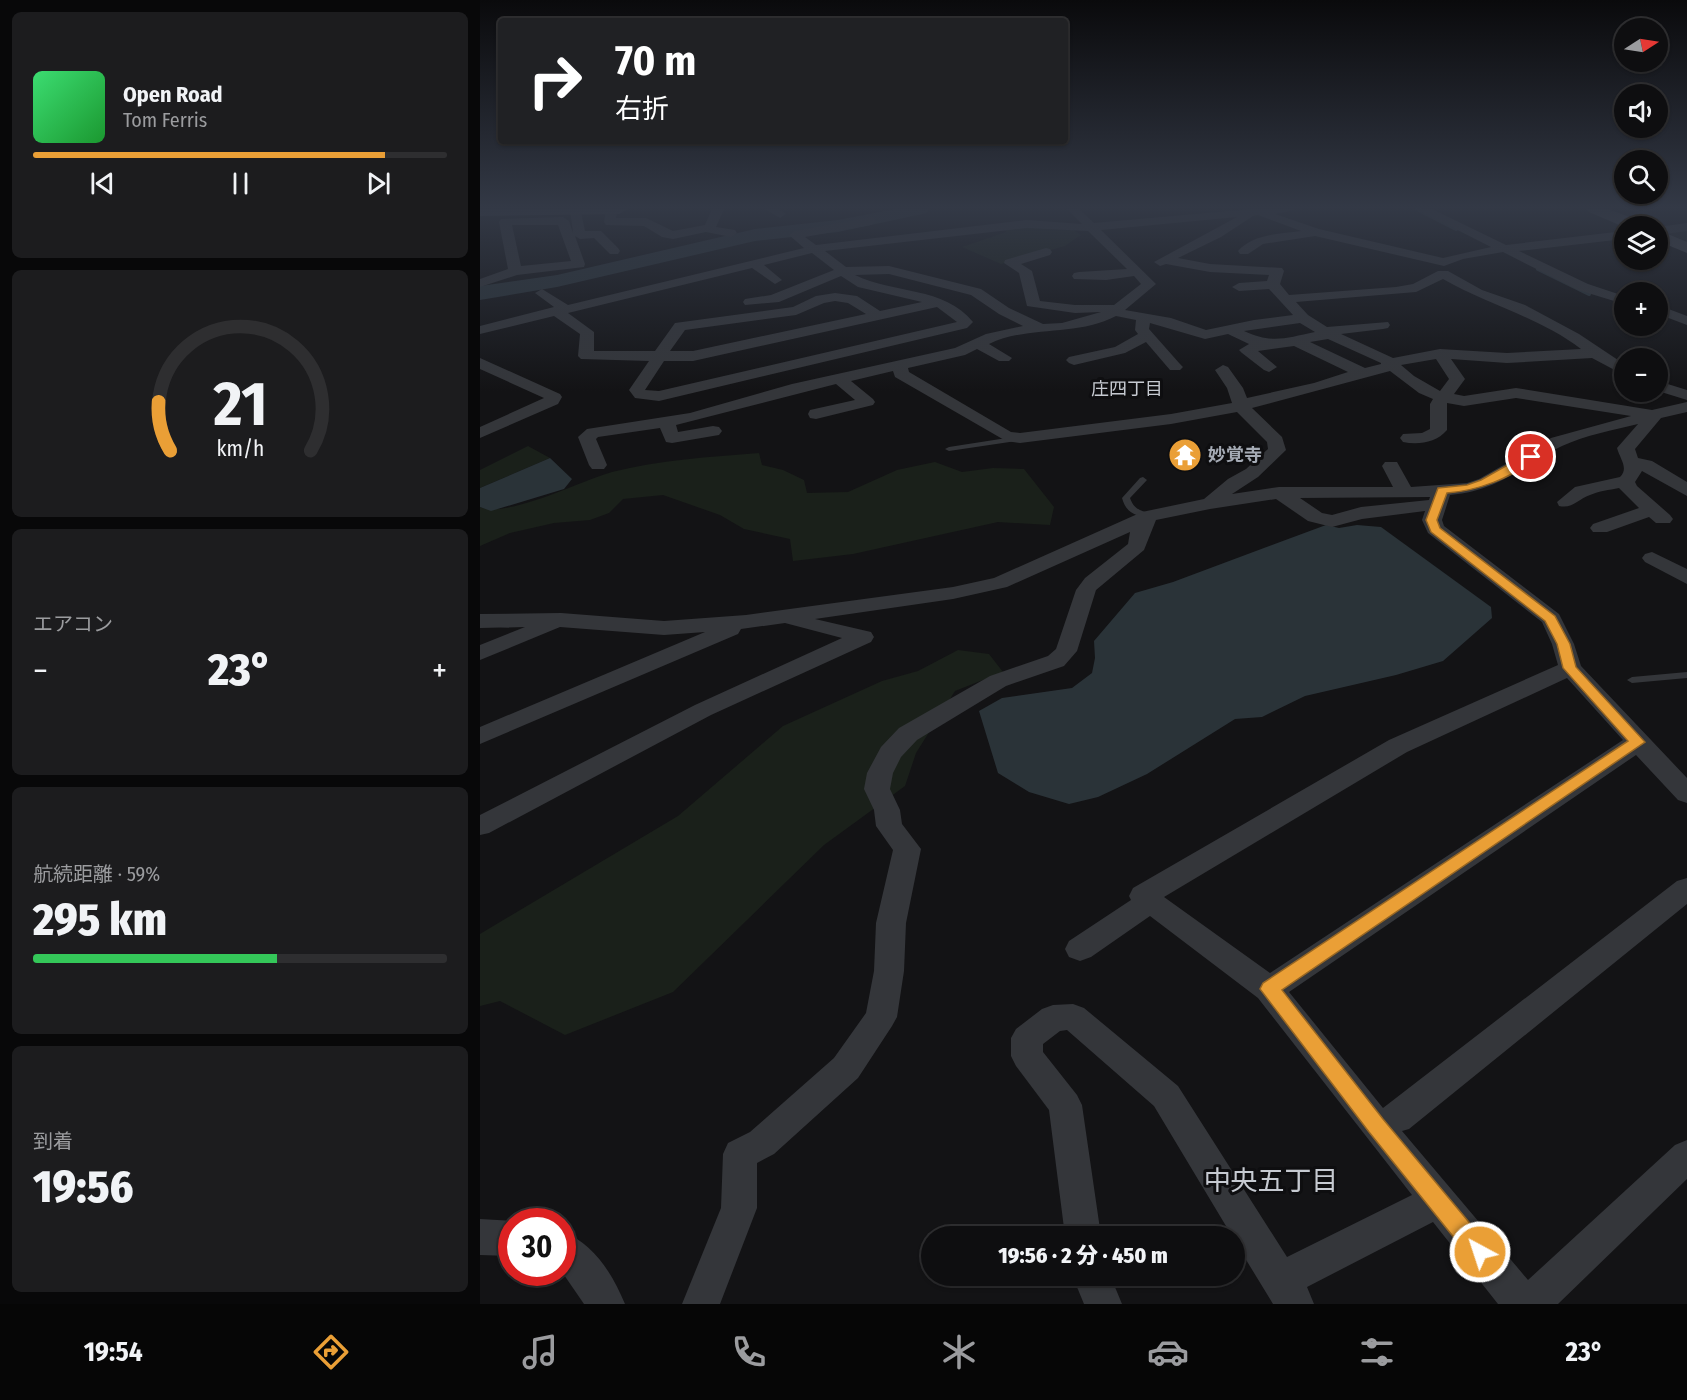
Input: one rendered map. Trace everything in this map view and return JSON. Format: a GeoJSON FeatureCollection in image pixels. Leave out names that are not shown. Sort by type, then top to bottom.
{"type":"FeatureCollection","features":[{"type":"Feature","properties":{"kind":"street"},"geometry":{"type":"LineString","coordinates":[[480,282],[525,270]]}},
{"type":"Feature","properties":{"kind":"street"},"geometry":{"type":"LineString","coordinates":[[480,330],[561,310],[665,279],[718,270]]}},
{"type":"Feature","properties":{"kind":"street"},"geometry":{"type":"LineString","coordinates":[[760,270],[775,280]]}},
{"type":"Feature","properties":{"kind":"street"},"geometry":{"type":"LineString","coordinates":[[730,304],[774,299],[843,271],[889,270],[975,292],[1004,311],[1039,328]]}},
{"type":"Feature","properties":{"kind":"street"},"geometry":{"type":"LineString","coordinates":[[1023,270],[1032,303],[1116,310],[1147,327],[1174,367]]}},
{"type":"Feature","properties":{"kind":"street"},"geometry":{"type":"LineString","coordinates":[[1081,270],[1106,276],[1121,270]]}},
{"type":"Feature","properties":{"kind":"street"},"geometry":{"type":"LineString","coordinates":[[598,465],[587,437],[593,434],[715,412],[782,391],[960,352],[991,337],[1011,331],[1062,327],[1101,318],[1116,310],[1149,284],[1135,270]]}},
{"type":"Feature","properties":{"kind":"street"},"geometry":{"type":"LineString","coordinates":[[1267,270],[1277,271],[1273,285]]}},
{"type":"Feature","properties":{"kind":"street"},"geometry":{"type":"LineString","coordinates":[[1287,299],[1416,288],[1441,270]]}},
{"type":"Feature","properties":{"kind":"street"},"geometry":{"type":"LineString","coordinates":[[1446,270],[1477,293],[1520,308],[1574,337],[1614,364]]}},
{"type":"Feature","properties":{"kind":"street"},"geometry":{"type":"LineString","coordinates":[[1549,270],[1583,287],[1614,297]]}},
{"type":"Feature","properties":{"kind":"street"},"geometry":{"type":"LineString","coordinates":[[843,271],[863,284],[940,302],[966,322],[962,325],[659,396],[641,395],[637,390],[659,357],[678,319],[796,311],[820,299],[835,297],[852,299],[878,316]]}},
{"type":"Feature","properties":{"kind":"street"},"geometry":{"type":"LineString","coordinates":[[1239,287],[1273,285],[1303,318],[1327,333],[1392,363],[1408,379],[1442,397],[1464,401],[1516,393],[1656,414]]}},
{"type":"Feature","properties":{"kind":"street"},"geometry":{"type":"LineString","coordinates":[[542,292],[587,332],[586,356],[693,356],[940,302]]}},
{"type":"Feature","properties":{"kind":"street"},"geometry":{"type":"LineString","coordinates":[[1495,299],[1526,296],[1543,304]]}},
{"type":"Feature","properties":{"kind":"street"},"geometry":{"type":"LineString","coordinates":[[1668,313],[1687,321]]}},
{"type":"Feature","properties":{"kind":"street"},"geometry":{"type":"LineString","coordinates":[[1074,360],[1120,350],[1147,327],[1166,321],[1205,335],[1254,324],[1303,318]]}},
{"type":"Feature","properties":{"kind":"street"},"geometry":{"type":"LineString","coordinates":[[1269,367],[1247,350],[1264,345],[1298,342],[1332,330],[1383,325]]}},
{"type":"Feature","properties":{"kind":"street"},"geometry":{"type":"LineString","coordinates":[[1062,327],[1078,337]]}},
{"type":"Feature","properties":{"kind":"street"},"geometry":{"type":"LineString","coordinates":[[1231,330],[1264,345]]}},
{"type":"Feature","properties":{"kind":"street"},"geometry":{"type":"LineString","coordinates":[[1298,342],[1363,373]]}},
{"type":"Feature","properties":{"kind":"street"},"geometry":{"type":"LineString","coordinates":[[978,344],[1004,358]]}},
{"type":"Feature","properties":{"kind":"street"},"geometry":{"type":"LineString","coordinates":[[900,365],[901,374],[1006,436],[1020,438],[1171,419],[1241,406],[1263,398],[1318,387],[1383,369],[1400,360],[1440,354],[1507,358],[1595,353]]}},
{"type":"Feature","properties":{"kind":"street"},"geometry":{"type":"LineString","coordinates":[[1409,438],[1418,439],[1433,435],[1438,430],[1438,404],[1457,380],[1440,354]]}},
{"type":"Feature","properties":{"kind":"street"},"geometry":{"type":"LineString","coordinates":[[480,363],[554,397],[552,401],[480,433]]}},
{"type":"Feature","properties":{"kind":"street"},"geometry":{"type":"LineString","coordinates":[[1210,503],[1234,483],[1252,473],[1277,450],[1276,441],[1241,406],[1235,388],[1224,370]]}},
{"type":"Feature","properties":{"kind":"street"},"geometry":{"type":"LineString","coordinates":[[816,414],[867,402],[840,380]]}},
{"type":"Feature","properties":{"kind":"street"},"geometry":{"type":"LineString","coordinates":[[1668,389],[1687,395]]}},
{"type":"Feature","properties":{"kind":"street"},"geometry":{"type":"LineString","coordinates":[[1279,493],[1315,517],[1324,520],[1422,505],[1485,483],[1557,442],[1586,432],[1687,407]]}},
{"type":"Feature","properties":{"kind":"street"},"geometry":{"type":"LineString","coordinates":[[1566,502],[1582,491],[1626,482],[1633,474],[1634,466],[1626,448],[1656,414]]}},
{"type":"Feature","properties":{"kind":"street"},"geometry":{"type":"LineString","coordinates":[[480,417],[498,425]]}},
{"type":"Feature","properties":{"kind":"street"},"geometry":{"type":"LineString","coordinates":[[666,421],[672,438],[713,431]]}},
{"type":"Feature","properties":{"kind":"street"},"geometry":{"type":"LineString","coordinates":[[1630,461],[1646,465],[1687,490]]}},
{"type":"Feature","properties":{"kind":"street"},"geometry":{"type":"LineString","coordinates":[[1391,466],[1405,492]]}},
{"type":"Feature","properties":{"kind":"street"},"geometry":{"type":"LineString","coordinates":[[1600,528],[1630,516],[1658,515],[1635,496],[1626,482]]}},
{"type":"Feature","properties":{"kind":"street"},"geometry":{"type":"LineString","coordinates":[[480,621],[561,620],[664,628],[746,622],[953,593],[1000,583],[1149,516],[1210,503],[1279,493],[1405,492],[1438,499]]}},
{"type":"Feature","properties":{"kind":"street"},"geometry":{"type":"LineString","coordinates":[[1438,499],[1432,520],[1435,529],[1551,618],[1563,644],[1570,668],[1687,794]]}},
{"type":"Feature","properties":{"kind":"street"},"geometry":{"type":"LineString","coordinates":[[701,1304],[739,1208],[740,1154],[762,1143],[846,1068],[881,1017],[889,971],[891,923],[907,849],[889,826],[886,810],[877,789],[880,773],[890,753],[908,734],[998,681],[1056,661],[1066,651],[1086,590],[1092,582],[1137,546],[1140,532],[1149,516]]}},
{"type":"Feature","properties":{"kind":"street"},"geometry":{"type":"LineString","coordinates":[[1652,558],[1687,578]]}},
{"type":"Feature","properties":{"kind":"street"},"geometry":{"type":"LineString","coordinates":[[480,826],[704,710],[863,638],[784,617]]}},
{"type":"Feature","properties":{"kind":"street"},"geometry":{"type":"LineString","coordinates":[[480,653],[561,620]]}},
{"type":"Feature","properties":{"kind":"street"},"geometry":{"type":"LineString","coordinates":[[480,736],[746,622]]}},
{"type":"Feature","properties":{"kind":"street"},"geometry":{"type":"LineString","coordinates":[[1524,1304],[1437,1201],[1269,989],[1143,896],[1398,746],[1570,668]]}},
{"type":"Feature","properties":{"kind":"street"},"geometry":{"type":"LineString","coordinates":[[1269,989],[1638,742]]}},
{"type":"Feature","properties":{"kind":"street"},"geometry":{"type":"LineString","coordinates":[[1376,1125],[1397,1118],[1687,888]]}},
{"type":"Feature","properties":{"kind":"street"},"geometry":{"type":"LineString","coordinates":[[1080,949],[1151,901]]}},
{"type":"Feature","properties":{"kind":"street"},"geometry":{"type":"LineString","coordinates":[[1082,1226],[1065,1105],[1027,1056],[1027,1038],[1053,1018],[1073,1017],[1166,1096],[1288,1292],[1437,1201]]}},
{"type":"Feature","properties":{"kind":"street"},"geometry":{"type":"LineString","coordinates":[[1530,1304],[1687,1156]]}},
{"type":"Feature","properties":{"kind":"street"},"geometry":{"type":"LineString","coordinates":[[480,1237],[498,1238]]}},
{"type":"Feature","properties":{"kind":"street"},"geometry":{"type":"LineString","coordinates":[[576,1259],[606,1304]]}},
{"type":"Feature","properties":{"kind":"street"},"geometry":{"type":"LineString","coordinates":[[1096,1286],[1103,1304]]}},
{"type":"Feature","properties":{"kind":"lane"},"geometry":{"type":"LineString","coordinates":[[949,449],[1020,438]]}},
{"type":"Feature","properties":{"kind":"lane"},"geometry":{"type":"LineString","coordinates":[[1143,480],[1126,498],[1128,506],[1134,513],[1149,516]]}},
{"type":"Feature","properties":{"kind":"lane"},"geometry":{"type":"LineString","coordinates":[[1632,681],[1687,675]]}},
{"type":"Feature","properties":{"kind":"shaded area"},"geometry":{"type":"Polygon","coordinates":[[[528,446],[550,458],[480,488],[480,470],[528,446]]]}},
{"type":"Feature","properties":{"kind":"shaded area"},"geometry":{"type":"Polygon","coordinates":[[[759,453],[762,465],[783,470],[804,480],[807,493],[848,492],[897,470],[935,462],[962,472],[993,468],[1024,469],[1054,507],[1050,525],[998,522],[853,554],[793,561],[790,539],[744,529],[720,515],[663,495],[623,499],[609,513],[590,520],[554,523],[510,533],[480,546],[480,507],[493,509],[526,503],[612,472],[630,468],[759,453]]]}},
{"type":"Feature","properties":{"kind":"shaded area"},"geometry":{"type":"Polygon","coordinates":[[[550,458],[572,479],[564,489],[491,511],[480,507],[480,488],[550,458]]]}},
{"type":"Feature","properties":{"kind":"shaded area"},"geometry":{"type":"Polygon","coordinates":[[[1326,525],[1339,528],[1357,525],[1381,527],[1491,607],[1492,618],[1443,661],[1396,675],[1305,696],[1262,717],[1235,719],[1147,774],[1098,797],[1069,804],[1029,792],[998,773],[979,711],[1002,698],[1072,688],[1092,673],[1095,658],[1094,641],[1135,593],[1173,582],[1326,525]]]}},
{"type":"Feature","properties":{"kind":"shaded area"},"geometry":{"type":"Polygon","coordinates":[[[958,650],[989,654],[1003,672],[955,691],[916,753],[905,786],[824,845],[673,992],[565,1035],[500,1001],[480,1006],[480,934],[678,816],[783,726],[882,681],[918,671],[958,650]]]}},
{"type":"Feature","properties":{"kind":"waterway"},"geometry":{"type":"LineString","coordinates":[[480,293],[557,281],[603,270]]}},
{"type":"Feature","properties":{"kind":"waterway"},"geometry":{"type":"LineString","coordinates":[[1540,270],[1589,294]]}},
{"type":"Feature","properties":{"kind":"place","name":"妙覚寺"},"geometry":{"type":"Point","coordinates":[1185,455]}},
{"type":"Feature","properties":{"kind":"district","name":"庄四丁目"},"geometry":{"type":"Point","coordinates":[1127,389]}},
{"type":"Feature","properties":{"kind":"district","name":"中央五丁目"},"geometry":{"type":"Point","coordinates":[1271,1181]}},
{"type":"Feature","properties":{"kind":"route"},"geometry":{"type":"LineString","coordinates":[[1480,1252],[1269,989],[1638,742],[1606,710],[1570,668],[1563,644],[1551,618],[1435,529],[1432,520],[1442,490],[1468,488],[1485,483],[1531,457]]}}]}
